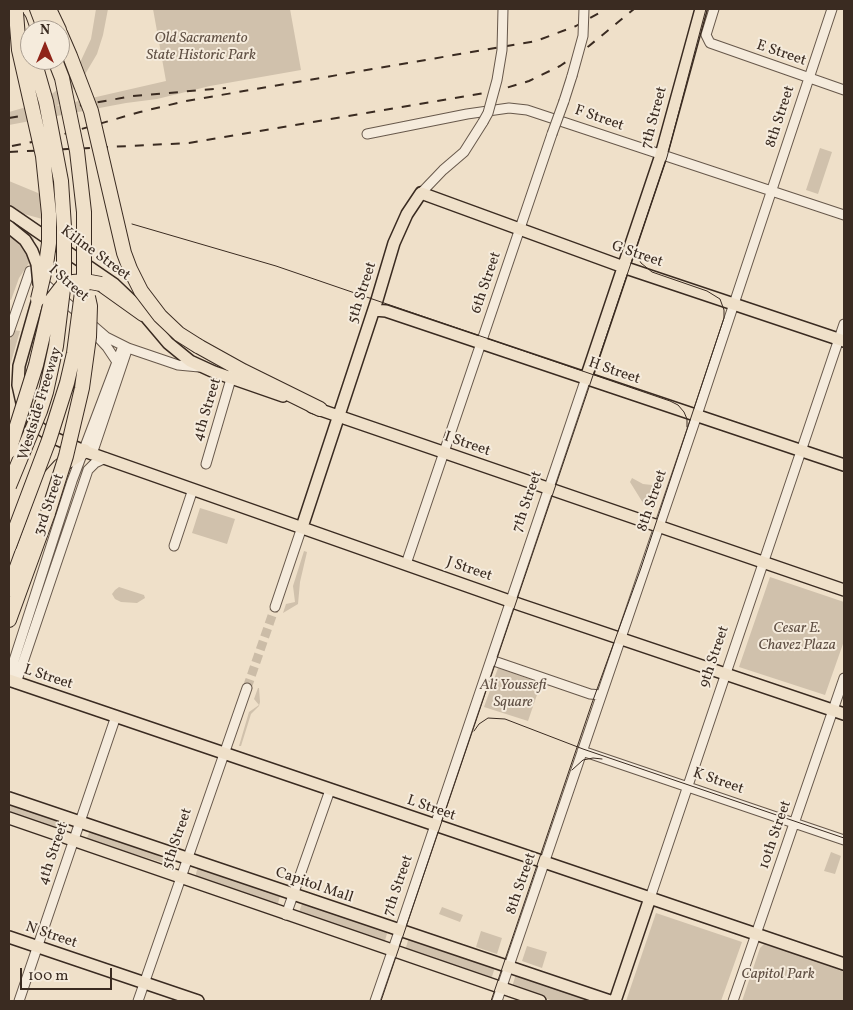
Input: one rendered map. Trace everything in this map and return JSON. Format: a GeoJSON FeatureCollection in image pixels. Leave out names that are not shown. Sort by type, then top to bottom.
{"type":"FeatureCollection","features":[{"type":"Feature","properties":{"kind":"highway"},"geometry":{"type":"LineString","coordinates":[[15,11],[20,24]]}},
{"type":"Feature","properties":{"kind":"highway"},"geometry":{"type":"LineString","coordinates":[[15,11],[19,50],[43,156],[49,214],[48,250],[38,299]]}},
{"type":"Feature","properties":{"kind":"highway"},"geometry":{"type":"LineString","coordinates":[[70,58],[93,120],[124,253],[141,291],[160,316],[179,334],[198,346],[231,372],[320,409]]}},
{"type":"Feature","properties":{"kind":"highway","name":"Westside Freeway"},"geometry":{"type":"LineString","coordinates":[[9,486],[46,392],[56,346],[64,281],[64,226],[60,172],[46,102],[37,70]]}},
{"type":"Feature","properties":{"kind":"highway","name":"Westside Freeway"},"geometry":{"type":"LineString","coordinates":[[9,546],[49,440],[67,383],[74,353],[84,277],[84,212],[77,151],[59,70]]}},
{"type":"Feature","properties":{"kind":"highway"},"geometry":{"type":"LineString","coordinates":[[9,620],[60,477],[82,388],[89,337],[90,306],[84,277]]}},
{"type":"Feature","properties":{"kind":"highway"},"geometry":{"type":"LineString","coordinates":[[9,451],[36,365],[51,301],[61,288],[73,282],[105,282],[143,314]]}},
{"type":"Feature","properties":{"kind":"highway"},"geometry":{"type":"LineString","coordinates":[[9,589],[50,477],[60,466],[88,452]]}},
{"type":"Feature","properties":{"kind":"main road","name":"7th Street"},"geometry":{"type":"LineString","coordinates":[[586,378],[661,155],[701,9]]}},
{"type":"Feature","properties":{"kind":"main road","name":"G Street"},"geometry":{"type":"LineString","coordinates":[[421,194],[624,267],[842,340]]}},
{"type":"Feature","properties":{"kind":"main road","name":"5th Street"},"geometry":{"type":"LineString","coordinates":[[302,527],[374,310],[394,243],[408,214],[421,194]]}},
{"type":"Feature","properties":{"kind":"main road","name":"Kiline Street"},"geometry":{"type":"LineString","coordinates":[[9,212],[105,282]]}},
{"type":"Feature","properties":{"kind":"main road","name":"J Street"},"geometry":{"type":"LineString","coordinates":[[9,227],[25,240],[35,258],[39,281],[38,299],[19,366],[17,380],[20,397],[27,413],[45,432],[88,452],[192,489],[511,601],[839,712]]}},
{"type":"Feature","properties":{"kind":"main road","name":"H Street"},"geometry":{"type":"LineString","coordinates":[[374,310],[386,311],[481,342],[844,465]]}},
{"type":"Feature","properties":{"kind":"main road"},"geometry":{"type":"LineString","coordinates":[[143,314],[175,350],[201,367]]}},
{"type":"Feature","properties":{"kind":"main road","name":"I Street"},"geometry":{"type":"LineString","coordinates":[[201,367],[231,372]]}},
{"type":"Feature","properties":{"kind":"main road","name":"I Street"},"geometry":{"type":"LineString","coordinates":[[320,409],[844,590]]}},
{"type":"Feature","properties":{"kind":"main road","name":"L Street"},"geometry":{"type":"LineString","coordinates":[[11,680],[844,964]]}},
{"type":"Feature","properties":{"kind":"main road","name":"Capitol Mall"},"geometry":{"type":"LineString","coordinates":[[9,798],[610,1001]]}},
{"type":"Feature","properties":{"kind":"main road"},"geometry":{"type":"LineString","coordinates":[[9,818],[540,1001]]}},
{"type":"Feature","properties":{"kind":"main road","name":"9th Street"},"geometry":{"type":"LineString","coordinates":[[615,1001],[650,898]]}},
{"type":"Feature","properties":{"kind":"main road","name":"N Street"},"geometry":{"type":"LineString","coordinates":[[9,938],[198,1001]]}},
{"type":"Feature","properties":{"kind":"street","name":"5th Street"},"geometry":{"type":"LineString","coordinates":[[421,194],[443,170],[464,152],[488,112],[497,80],[502,50],[503,9]]}},
{"type":"Feature","properties":{"kind":"street","name":"6th Street"},"geometry":{"type":"LineString","coordinates":[[406,564],[564,101],[582,36],[584,9]]}},
{"type":"Feature","properties":{"kind":"street","name":"E Street"},"geometry":{"type":"LineString","coordinates":[[714,9],[706,35],[710,44],[844,90]]}},
{"type":"Feature","properties":{"kind":"street","name":"8th Street"},"geometry":{"type":"LineString","coordinates":[[496,1001],[697,415],[832,9]]}},
{"type":"Feature","properties":{"kind":"street","name":"F Street"},"geometry":{"type":"LineString","coordinates":[[367,134],[467,114],[518,108],[535,112],[844,215]]}},
{"type":"Feature","properties":{"kind":"street","name":"I Street"},"geometry":{"type":"LineString","coordinates":[[13,307],[30,271],[106,337],[125,347],[178,365],[201,367]]}},
{"type":"Feature","properties":{"kind":"street"},"geometry":{"type":"LineString","coordinates":[[9,332],[13,307]]}},
{"type":"Feature","properties":{"kind":"street","name":"I Street"},"geometry":{"type":"LineString","coordinates":[[86,320],[111,352],[116,362]]}},
{"type":"Feature","properties":{"kind":"street","name":"9th Street"},"geometry":{"type":"LineString","coordinates":[[650,898],[801,451],[842,340],[844,324]]}},
{"type":"Feature","properties":{"kind":"street","name":"3rd Street"},"geometry":{"type":"LineString","coordinates":[[88,452],[116,362],[125,347]]}},
{"type":"Feature","properties":{"kind":"street","name":"3rd Street"},"geometry":{"type":"LineString","coordinates":[[11,680],[48,552],[88,452],[125,347]]}},
{"type":"Feature","properties":{"kind":"street","name":"4th Street"},"geometry":{"type":"LineString","coordinates":[[206,464],[231,372]]}},
{"type":"Feature","properties":{"kind":"street","name":"7th Street"},"geometry":{"type":"LineString","coordinates":[[374,1001],[400,930],[586,378]]}},
{"type":"Feature","properties":{"kind":"street","name":"3rd Street"},"geometry":{"type":"LineString","coordinates":[[11,680],[88,470],[106,458]]}},
{"type":"Feature","properties":{"kind":"street"},"geometry":{"type":"LineString","coordinates":[[174,546],[192,489]]}},
{"type":"Feature","properties":{"kind":"street","name":"5th Street"},"geometry":{"type":"LineString","coordinates":[[275,607],[302,527]]}},
{"type":"Feature","properties":{"kind":"street"},"geometry":{"type":"LineString","coordinates":[[491,660],[590,694],[601,695]]}},
{"type":"Feature","properties":{"kind":"street","name":"10th Street"},"geometry":{"type":"LineString","coordinates":[[733,1001],[794,823],[839,712],[844,678]]}},
{"type":"Feature","properties":{"kind":"street","name":"5th Street"},"geometry":{"type":"LineString","coordinates":[[138,1001],[247,688]]}},
{"type":"Feature","properties":{"kind":"street","name":"4th Street"},"geometry":{"type":"LineString","coordinates":[[19,1001],[116,716]]}},
{"type":"Feature","properties":{"kind":"street","name":"K Street"},"geometry":{"type":"LineString","coordinates":[[582,751],[844,840]]}},
{"type":"Feature","properties":{"kind":"street"},"geometry":{"type":"LineString","coordinates":[[286,915],[330,790]]}},
{"type":"Feature","properties":{"kind":"green space","name":"Old Sacramento State Historic Park"},"geometry":{"type":"Polygon","coordinates":[[[96,9],[108,9],[97,54],[81,81],[57,106],[166,81],[153,9],[290,9],[301,70],[210,86],[157,99],[9,125],[9,112],[30,106],[46,98],[60,88],[77,69],[91,39],[96,9]]]}},
{"type":"Feature","properties":{"kind":"green space"},"geometry":{"type":"Polygon","coordinates":[[[820,148],[832,152],[818,194],[806,190],[820,148]]]}},
{"type":"Feature","properties":{"kind":"green space"},"geometry":{"type":"Polygon","coordinates":[[[9,181],[38,193],[44,198],[46,220],[24,214],[34,227],[30,235],[9,227],[9,181]]]}},
{"type":"Feature","properties":{"kind":"green space"},"geometry":{"type":"Polygon","coordinates":[[[9,234],[25,247],[30,235],[34,239],[34,245],[29,263],[19,278],[11,300],[9,299],[9,234]]]}},
{"type":"Feature","properties":{"kind":"green space"},"geometry":{"type":"Polygon","coordinates":[[[13,330],[20,331],[9,369],[9,344],[13,330]]]}},
{"type":"Feature","properties":{"kind":"green space"},"geometry":{"type":"Polygon","coordinates":[[[632,478],[656,488],[649,504],[643,503],[630,482],[632,478]]]}},
{"type":"Feature","properties":{"kind":"green space"},"geometry":{"type":"Polygon","coordinates":[[[200,508],[235,519],[227,544],[192,533],[200,508]]]}},
{"type":"Feature","properties":{"kind":"green space"},"geometry":{"type":"Polygon","coordinates":[[[304,551],[307,552],[300,582],[298,604],[283,613],[286,604],[295,602],[293,586],[304,551]]]}},
{"type":"Feature","properties":{"kind":"green space","name":"Cesar E. Chavez Plaza"},"geometry":{"type":"Polygon","coordinates":[[[770,577],[844,602],[844,641],[825,695],[739,667],[770,577]]]}},
{"type":"Feature","properties":{"kind":"green space"},"geometry":{"type":"Polygon","coordinates":[[[119,587],[144,595],[145,598],[137,603],[121,602],[115,599],[112,594],[119,587]]]}},
{"type":"Feature","properties":{"kind":"green space","name":"Ali Youssefi Square"},"geometry":{"type":"Polygon","coordinates":[[[498,668],[541,683],[528,721],[484,707],[498,668]]]}},
{"type":"Feature","properties":{"kind":"green space"},"geometry":{"type":"Polygon","coordinates":[[[258,688],[260,702],[259,706],[251,714],[241,746],[239,746],[249,712],[259,705],[254,699],[258,688]]]}},
{"type":"Feature","properties":{"kind":"green space"},"geometry":{"type":"Polygon","coordinates":[[[9,804],[67,823],[64,833],[9,814],[9,804]]]}},
{"type":"Feature","properties":{"kind":"green space"},"geometry":{"type":"Polygon","coordinates":[[[90,831],[153,853],[164,859],[168,864],[86,840],[90,831]]]}},
{"type":"Feature","properties":{"kind":"green space"},"geometry":{"type":"Polygon","coordinates":[[[831,852],[841,856],[835,874],[824,871],[831,852]]]}},
{"type":"Feature","properties":{"kind":"green space"},"geometry":{"type":"Polygon","coordinates":[[[198,867],[280,896],[277,907],[195,877],[198,867]]]}},
{"type":"Feature","properties":{"kind":"green space"},"geometry":{"type":"Polygon","coordinates":[[[303,901],[388,930],[384,944],[298,915],[303,901]]]}},
{"type":"Feature","properties":{"kind":"green space"},"geometry":{"type":"Polygon","coordinates":[[[442,907],[463,915],[460,922],[439,914],[442,907]]]}},
{"type":"Feature","properties":{"kind":"green space"},"geometry":{"type":"Polygon","coordinates":[[[656,913],[742,942],[721,1001],[626,1001],[656,913]]]}},
{"type":"Feature","properties":{"kind":"green space"},"geometry":{"type":"Polygon","coordinates":[[[481,931],[502,938],[497,954],[476,947],[481,931]]]}},
{"type":"Feature","properties":{"kind":"green space"},"geometry":{"type":"Polygon","coordinates":[[[409,937],[495,967],[491,980],[405,951],[409,937]]]}},
{"type":"Feature","properties":{"kind":"green space","name":"Capitol Park"},"geometry":{"type":"Polygon","coordinates":[[[764,944],[844,970],[844,1001],[742,1001],[760,948],[764,944]]]}},
{"type":"Feature","properties":{"kind":"green space"},"geometry":{"type":"Polygon","coordinates":[[[527,946],[547,952],[542,968],[522,961],[527,946]]]}},
{"type":"Feature","properties":{"kind":"green space"},"geometry":{"type":"Polygon","coordinates":[[[516,974],[597,1001],[553,1001],[512,987],[516,974]]]}},
{"type":"Feature","properties":{"kind":"tunnel"},"geometry":{"type":"LineString","coordinates":[[247,688],[275,607]]}},
{"type":"Feature","properties":{"kind":"tram line"},"geometry":{"type":"LineString","coordinates":[[381,1001],[667,157],[706,9]]}},
{"type":"Feature","properties":{"kind":"tram line"},"geometry":{"type":"LineString","coordinates":[[132,224],[276,266],[670,401],[678,405],[684,412],[687,419],[687,427]]}},
{"type":"Feature","properties":{"kind":"tram line"},"geometry":{"type":"LineString","coordinates":[[491,1001],[592,703],[641,568],[724,318],[724,310],[720,299],[707,291],[652,272],[641,263],[638,248]]}},
{"type":"Feature","properties":{"kind":"tram line"},"geometry":{"type":"LineString","coordinates":[[474,731],[479,724],[488,718],[505,719],[583,749],[844,838]]}},
{"type":"Feature","properties":{"kind":"tram line"},"geometry":{"type":"LineString","coordinates":[[572,770],[583,760],[602,759]]}},
{"type":"Feature","properties":{"kind":"railway"},"geometry":{"type":"LineString","coordinates":[[12,146],[47,139],[140,112],[186,101],[536,41],[576,26],[606,9]]}},
{"type":"Feature","properties":{"kind":"railway"},"geometry":{"type":"LineString","coordinates":[[9,152],[189,143],[496,91],[529,81],[560,66],[589,46],[634,9]]}},
{"type":"Feature","properties":{"kind":"railway"},"geometry":{"type":"LineString","coordinates":[[9,118],[133,96],[226,88]]}}]}
